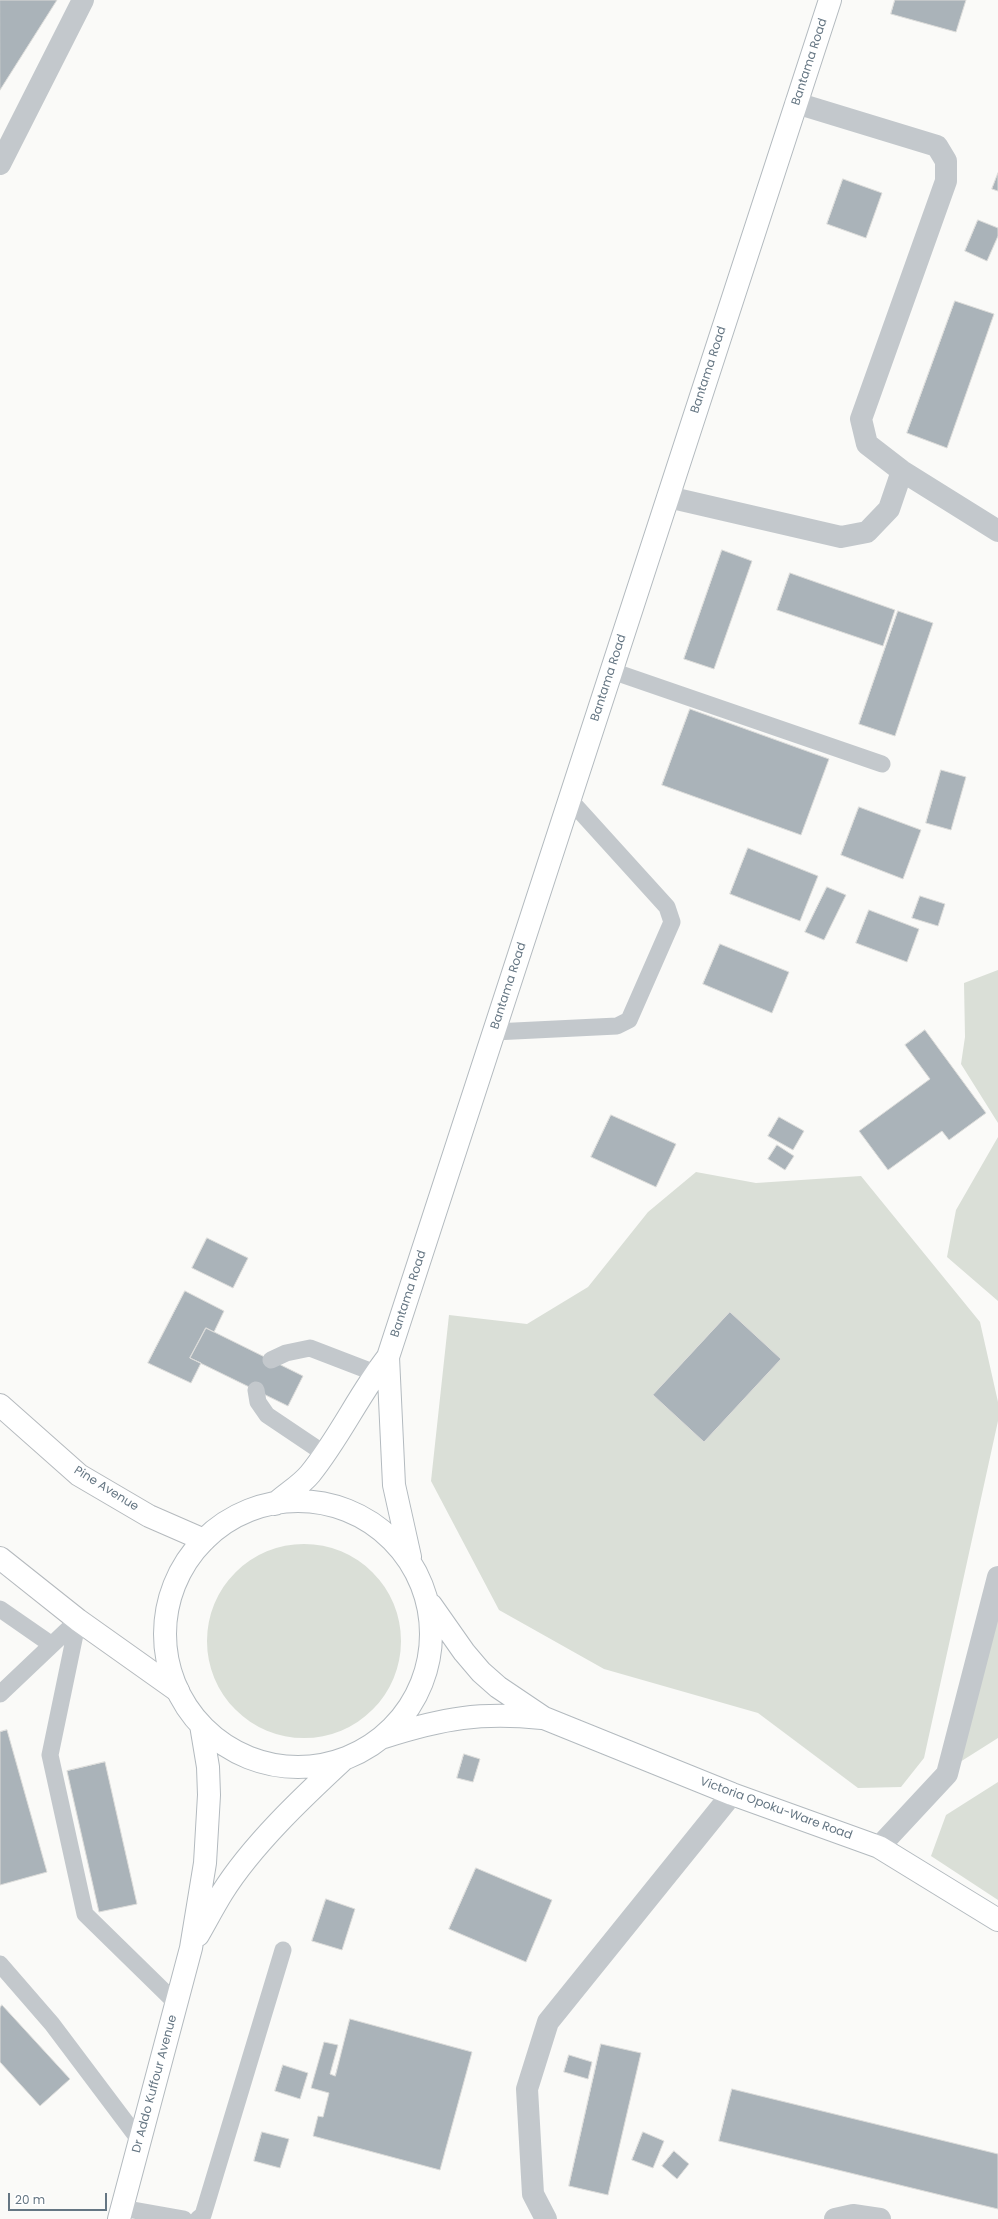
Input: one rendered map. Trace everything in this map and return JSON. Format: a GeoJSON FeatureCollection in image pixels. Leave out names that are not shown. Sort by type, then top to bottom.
{"type":"FeatureCollection","features":[{"type":"Feature","properties":{"kind":"main road","name":"Bantama Road"},"geometry":{"type":"LineString","coordinates":[[388,1357],[830,0]]}},
{"type":"Feature","properties":{"kind":"main road"},"geometry":{"type":"LineString","coordinates":[[275,1504],[309,1475],[325,1454],[375,1373],[388,1357]]}},
{"type":"Feature","properties":{"kind":"main road"},"geometry":{"type":"LineString","coordinates":[[388,1357],[394,1485],[412,1564]]}},
{"type":"Feature","properties":{"kind":"main road","name":"Pine Avenue"},"geometry":{"type":"LineString","coordinates":[[0,1405],[79,1475],[149,1516],[204,1540]]}},
{"type":"Feature","properties":{"kind":"main road"},"geometry":{"type":"LineString","coordinates":[[298,1501],[320,1503],[363,1517],[382,1530],[398,1546],[412,1564],[421,1581],[427,1600],[431,1622],[431,1644],[428,1665],[410,1706],[380,1738],[364,1749],[347,1757],[325,1764],[302,1766],[280,1765],[258,1760],[237,1752],[218,1740],[201,1725],[178,1691],[170,1670],[166,1647],[165,1624],[169,1600],[178,1578],[189,1558],[204,1540],[237,1517],[255,1508],[275,1504],[298,1501]]}},
{"type":"Feature","properties":{"kind":"main road"},"geometry":{"type":"LineString","coordinates":[[0,1558],[78,1620],[178,1691]]}},
{"type":"Feature","properties":{"kind":"main road"},"geometry":{"type":"LineString","coordinates":[[427,1600],[456,1642],[481,1672],[498,1687],[544,1718]]}},
{"type":"Feature","properties":{"kind":"main road"},"geometry":{"type":"LineString","coordinates":[[380,1738],[418,1726],[466,1716],[512,1715],[544,1718]]}},
{"type":"Feature","properties":{"kind":"main road","name":"Victoria Opoku-Ware Road"},"geometry":{"type":"LineString","coordinates":[[544,1718],[732,1794],[879,1847],[998,1920]]}},
{"type":"Feature","properties":{"kind":"main road"},"geometry":{"type":"LineString","coordinates":[[191,1948],[205,1863],[208,1828],[208,1767],[201,1725]]}},
{"type":"Feature","properties":{"kind":"main road"},"geometry":{"type":"LineString","coordinates":[[191,1948],[223,1892],[249,1858],[304,1796],[347,1757]]}},
{"type":"Feature","properties":{"kind":"main road","name":"Dr Addo Kuffour Avenue"},"geometry":{"type":"LineString","coordinates":[[120,2214],[191,1948]]}},
{"type":"Feature","properties":{"kind":"street"},"geometry":{"type":"LineString","coordinates":[[0,164],[83,0]]}},
{"type":"Feature","properties":{"kind":"street"},"geometry":{"type":"LineString","coordinates":[[796,103],[937,146],[946,161],[946,181],[861,419],[868,444],[902,471],[998,531]]}},
{"type":"Feature","properties":{"kind":"street"},"geometry":{"type":"LineString","coordinates":[[668,497],[841,537],[867,532],[889,509],[902,471]]}},
{"type":"Feature","properties":{"kind":"street"},"geometry":{"type":"LineString","coordinates":[[879,1847],[947,1774],[998,1577]]}},
{"type":"Feature","properties":{"kind":"street"},"geometry":{"type":"LineString","coordinates":[[546,2219],[533,2194],[528,2089],[548,2022],[732,1794]]}},
{"type":"Feature","properties":{"kind":"street"},"geometry":{"type":"LineString","coordinates":[[835,2219],[853,2215],[880,2219]]}},
{"type":"Feature","properties":{"kind":"lane"},"geometry":{"type":"LineString","coordinates":[[612,671],[882,764]]}},
{"type":"Feature","properties":{"kind":"lane"},"geometry":{"type":"LineString","coordinates":[[494,1032],[617,1026],[629,1020],[672,922],[667,907],[570,800]]}},
{"type":"Feature","properties":{"kind":"lane"},"geometry":{"type":"LineString","coordinates":[[271,1360],[286,1353],[310,1348],[375,1373]]}},
{"type":"Feature","properties":{"kind":"lane"},"geometry":{"type":"LineString","coordinates":[[256,1390],[258,1402],[267,1415],[325,1454]]}},
{"type":"Feature","properties":{"kind":"lane"},"geometry":{"type":"LineString","coordinates":[[0,1609],[52,1645]]}},
{"type":"Feature","properties":{"kind":"lane"},"geometry":{"type":"LineString","coordinates":[[0,1694],[78,1620]]}},
{"type":"Feature","properties":{"kind":"lane"},"geometry":{"type":"LineString","coordinates":[[78,1620],[50,1755],[85,1914],[176,2002]]}},
{"type":"Feature","properties":{"kind":"lane"},"geometry":{"type":"LineString","coordinates":[[198,2219],[203,2215],[283,1950]]}},
{"type":"Feature","properties":{"kind":"lane"},"geometry":{"type":"LineString","coordinates":[[0,1964],[56,2030],[140,2141]]}},
{"type":"Feature","properties":{"kind":"lane"},"geometry":{"type":"LineString","coordinates":[[120,2214],[184,2219]]}},
{"type":"Feature","properties":{"kind":"shaded area"},"geometry":{"type":"Polygon","coordinates":[[[998,970],[998,1123],[961,1064],[965,1037],[964,983],[998,970]]]}},
{"type":"Feature","properties":{"kind":"shaded area"},"geometry":{"type":"Polygon","coordinates":[[[998,1137],[998,1301],[947,1257],[956,1210],[998,1137]]]}},
{"type":"Feature","properties":{"kind":"shaded area"},"geometry":{"type":"Polygon","coordinates":[[[696,1172],[756,1183],[861,1176],[980,1322],[998,1402],[998,1421],[924,1758],[901,1787],[858,1788],[758,1713],[604,1669],[499,1610],[431,1481],[449,1315],[527,1324],[588,1287],[648,1212],[696,1172]]]}},
{"type":"Feature","properties":{"kind":"shaded area"},"geometry":{"type":"Polygon","coordinates":[[[314,1544],[323,1545],[350,1555],[373,1572],[385,1587],[394,1604],[400,1622],[400,1660],[394,1678],[385,1695],[373,1710],[358,1722],[341,1731],[323,1737],[294,1738],[285,1737],[258,1727],[242,1716],[229,1703],[218,1687],[208,1660],[207,1631],[208,1622],[218,1595],[229,1579],[242,1566],[258,1555],[285,1545],[314,1544]]]}},
{"type":"Feature","properties":{"kind":"shaded area"},"geometry":{"type":"Polygon","coordinates":[[[998,1617],[998,1738],[960,1762],[998,1617]]]}},
{"type":"Feature","properties":{"kind":"shaded area"},"geometry":{"type":"Polygon","coordinates":[[[998,1782],[998,1900],[931,1856],[946,1815],[998,1782]]]}},
{"type":"Feature","properties":{"kind":"building"},"geometry":{"type":"Polygon","coordinates":[[[0,0],[57,0],[0,90],[0,0]]]}},
{"type":"Feature","properties":{"kind":"building"},"geometry":{"type":"Polygon","coordinates":[[[895,0],[966,0],[956,32],[891,14],[895,0]]]}},
{"type":"Feature","properties":{"kind":"building"},"geometry":{"type":"Polygon","coordinates":[[[998,173],[998,191],[992,189],[998,173]]]}},
{"type":"Feature","properties":{"kind":"building"},"geometry":{"type":"Polygon","coordinates":[[[843,179],[882,193],[866,238],[827,224],[843,179]]]}},
{"type":"Feature","properties":{"kind":"building"},"geometry":{"type":"Polygon","coordinates":[[[978,220],[998,228],[998,236],[987,261],[965,251],[978,220]]]}},
{"type":"Feature","properties":{"kind":"building"},"geometry":{"type":"Polygon","coordinates":[[[955,301],[994,314],[947,448],[907,433],[955,301]]]}},
{"type":"Feature","properties":{"kind":"building"},"geometry":{"type":"Polygon","coordinates":[[[722,550],[752,561],[714,669],[684,659],[722,550]]]}},
{"type":"Feature","properties":{"kind":"building"},"geometry":{"type":"Polygon","coordinates":[[[790,573],[895,610],[883,646],[777,610],[790,573]]]}},
{"type":"Feature","properties":{"kind":"building"},"geometry":{"type":"Polygon","coordinates":[[[898,611],[933,623],[895,736],[859,724],[898,611]]]}},
{"type":"Feature","properties":{"kind":"building"},"geometry":{"type":"Polygon","coordinates":[[[690,709],[829,759],[801,835],[662,785],[690,709]]]}},
{"type":"Feature","properties":{"kind":"building"},"geometry":{"type":"Polygon","coordinates":[[[941,770],[966,777],[951,830],[926,823],[941,770]]]}},
{"type":"Feature","properties":{"kind":"building"},"geometry":{"type":"Polygon","coordinates":[[[859,807],[921,830],[903,879],[841,855],[859,807]]]}},
{"type":"Feature","properties":{"kind":"building"},"geometry":{"type":"Polygon","coordinates":[[[748,848],[818,876],[800,921],[730,894],[748,848]]]}},
{"type":"Feature","properties":{"kind":"building"},"geometry":{"type":"Polygon","coordinates":[[[827,887],[846,895],[824,940],[805,932],[827,887]]]}},
{"type":"Feature","properties":{"kind":"building"},"geometry":{"type":"Polygon","coordinates":[[[920,896],[945,904],[938,926],[912,918],[920,896]]]}},
{"type":"Feature","properties":{"kind":"building"},"geometry":{"type":"Polygon","coordinates":[[[869,910],[919,929],[907,962],[856,943],[869,910]]]}},
{"type":"Feature","properties":{"kind":"building"},"geometry":{"type":"Polygon","coordinates":[[[720,944],[789,972],[772,1013],[703,984],[720,944]]]}},
{"type":"Feature","properties":{"kind":"building"},"geometry":{"type":"Polygon","coordinates":[[[925,1030],[986,1113],[949,1140],[942,1131],[888,1170],[859,1131],[930,1079],[905,1045],[925,1030]]]}},
{"type":"Feature","properties":{"kind":"building"},"geometry":{"type":"Polygon","coordinates":[[[611,1115],[676,1144],[656,1187],[591,1157],[611,1115]]]}},
{"type":"Feature","properties":{"kind":"building"},"geometry":{"type":"Polygon","coordinates":[[[779,1117],[804,1131],[793,1150],[768,1136],[779,1117]]]}},
{"type":"Feature","properties":{"kind":"building"},"geometry":{"type":"Polygon","coordinates":[[[777,1145],[794,1156],[785,1170],[768,1159],[777,1145]]]}},
{"type":"Feature","properties":{"kind":"building"},"geometry":{"type":"Polygon","coordinates":[[[207,1238],[248,1258],[233,1288],[192,1268],[207,1238]]]}},
{"type":"Feature","properties":{"kind":"building"},"geometry":{"type":"Polygon","coordinates":[[[185,1291],[224,1311],[214,1332],[206,1328],[190,1358],[201,1363],[191,1383],[148,1363],[185,1291]]]}},
{"type":"Feature","properties":{"kind":"building"},"geometry":{"type":"Polygon","coordinates":[[[730,1312],[781,1359],[704,1442],[653,1395],[730,1312]]]}},
{"type":"Feature","properties":{"kind":"building"},"geometry":{"type":"Polygon","coordinates":[[[206,1328],[303,1376],[288,1406],[190,1358],[206,1328]]]}},
{"type":"Feature","properties":{"kind":"building"},"geometry":{"type":"Polygon","coordinates":[[[7,1730],[47,1872],[0,1885],[0,1732],[7,1730]]]}},
{"type":"Feature","properties":{"kind":"building"},"geometry":{"type":"Polygon","coordinates":[[[464,1754],[480,1759],[473,1782],[457,1778],[464,1754]]]}},
{"type":"Feature","properties":{"kind":"building"},"geometry":{"type":"Polygon","coordinates":[[[105,1762],[137,1904],[99,1912],[67,1771],[105,1762]]]}},
{"type":"Feature","properties":{"kind":"building"},"geometry":{"type":"Polygon","coordinates":[[[476,1868],[552,1900],[526,1962],[449,1929],[476,1868]]]}},
{"type":"Feature","properties":{"kind":"building"},"geometry":{"type":"Polygon","coordinates":[[[326,1899],[355,1909],[342,1950],[312,1941],[326,1899]]]}},
{"type":"Feature","properties":{"kind":"building"},"geometry":{"type":"Polygon","coordinates":[[[2,2005],[70,2079],[40,2106],[0,2062],[0,2008],[2,2005]]]}},
{"type":"Feature","properties":{"kind":"building"},"geometry":{"type":"Polygon","coordinates":[[[350,2019],[472,2052],[440,2170],[313,2136],[318,2116],[323,2117],[329,2093],[311,2088],[324,2042],[338,2045],[330,2074],[335,2076],[350,2019]]]}},
{"type":"Feature","properties":{"kind":"building"},"geometry":{"type":"Polygon","coordinates":[[[601,2044],[641,2053],[608,2195],[569,2186],[601,2044]]]}},
{"type":"Feature","properties":{"kind":"building"},"geometry":{"type":"Polygon","coordinates":[[[569,2055],[592,2062],[588,2079],[564,2072],[569,2055]]]}},
{"type":"Feature","properties":{"kind":"building"},"geometry":{"type":"Polygon","coordinates":[[[283,2065],[308,2073],[300,2099],[275,2091],[283,2065]]]}},
{"type":"Feature","properties":{"kind":"building"},"geometry":{"type":"Polygon","coordinates":[[[732,2089],[998,2154],[998,2209],[719,2141],[732,2089]]]}},
{"type":"Feature","properties":{"kind":"building"},"geometry":{"type":"Polygon","coordinates":[[[262,2132],[289,2139],[280,2168],[254,2161],[262,2132]]]}},
{"type":"Feature","properties":{"kind":"building"},"geometry":{"type":"Polygon","coordinates":[[[643,2132],[664,2141],[653,2168],[632,2160],[643,2132]]]}},
{"type":"Feature","properties":{"kind":"building"},"geometry":{"type":"Polygon","coordinates":[[[674,2151],[689,2164],[677,2179],[662,2166],[674,2151]]]}}]}
